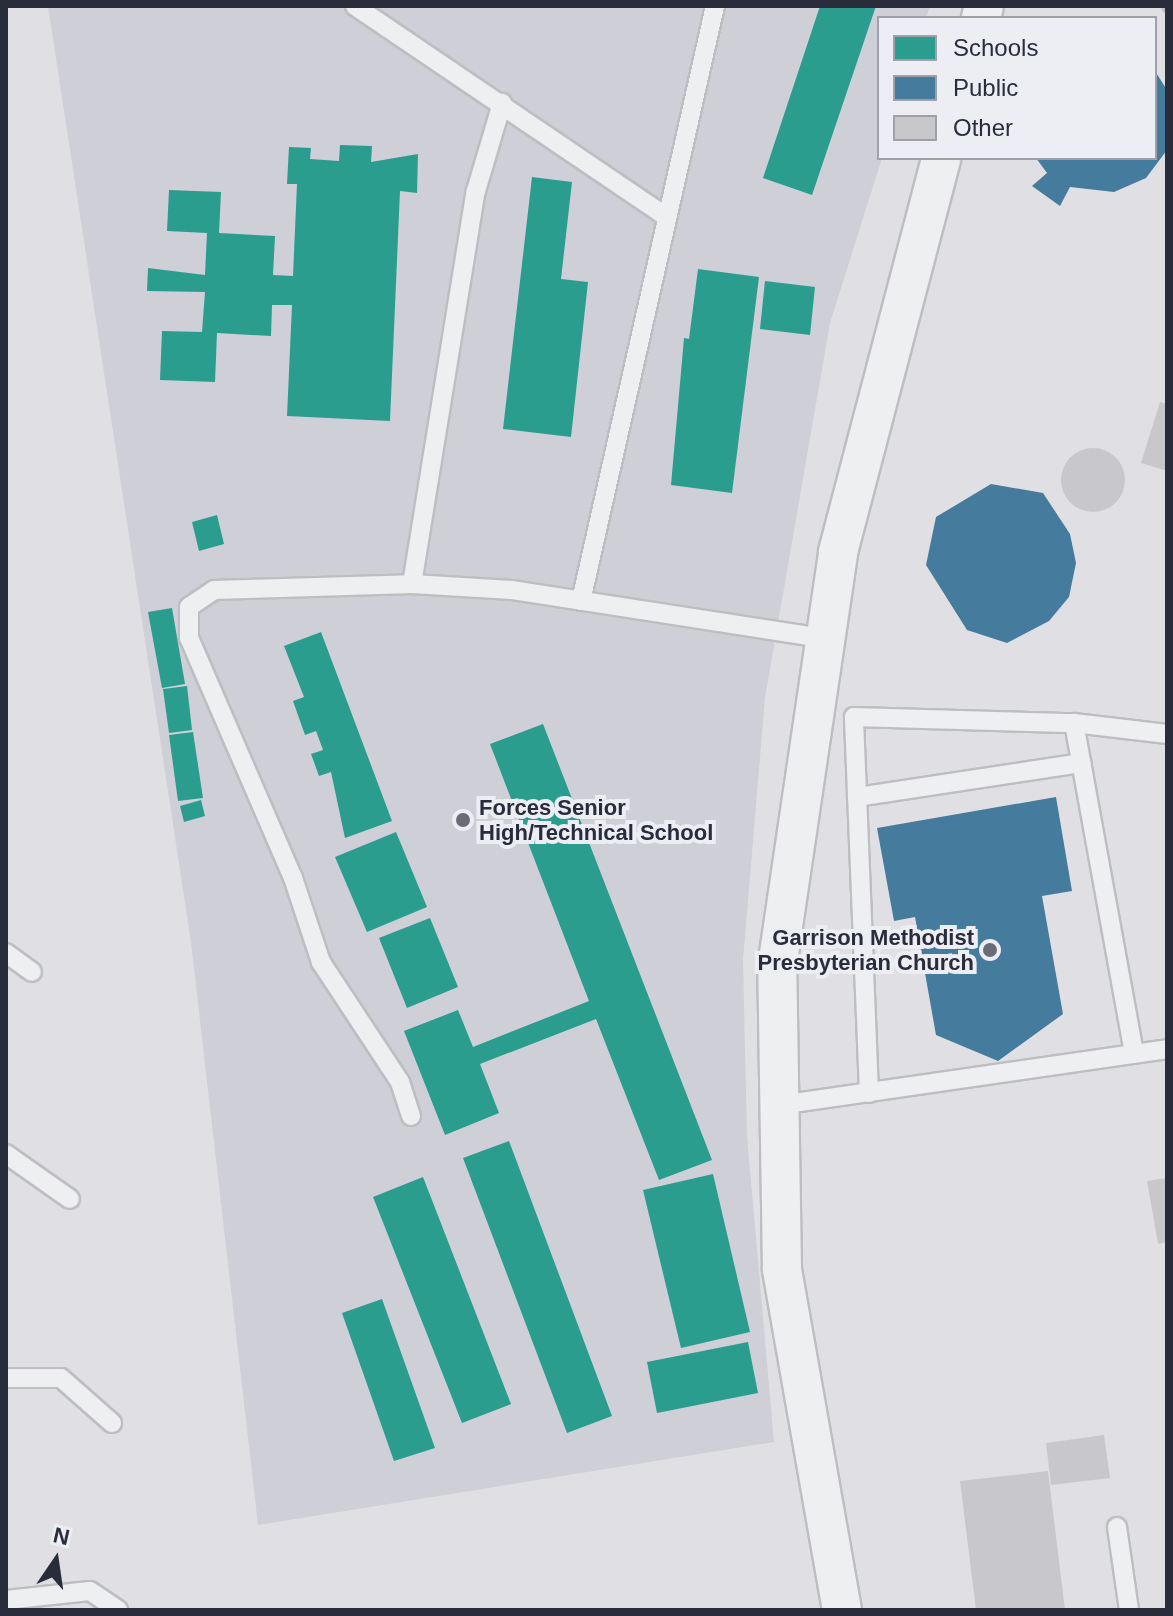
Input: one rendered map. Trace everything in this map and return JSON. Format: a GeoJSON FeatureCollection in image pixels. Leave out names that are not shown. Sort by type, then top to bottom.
{"type":"FeatureCollection","features":[{"type":"Feature","properties":{"kind":"street"},"geometry":{"type":"LineString","coordinates":[[842,1610],[782,1269],[777,967],[821,638],[940,160]]}},
{"type":"Feature","properties":{"kind":"lane"},"geometry":{"type":"LineString","coordinates":[[355,6],[664,215]]}},
{"type":"Feature","properties":{"kind":"lane"},"geometry":{"type":"LineString","coordinates":[[581,601],[664,215],[715,6]]}},
{"type":"Feature","properties":{"kind":"lane"},"geometry":{"type":"LineString","coordinates":[[412,584],[473,207],[502,103]]}},
{"type":"Feature","properties":{"kind":"lane"},"geometry":{"type":"LineString","coordinates":[[411,1116],[400,1082],[321,962],[185,622],[189,607],[214,590],[412,584],[581,601],[821,638]]}},
{"type":"Feature","properties":{"kind":"lane"},"geometry":{"type":"LineString","coordinates":[[869,1093],[854,717],[1074,723],[1167,734]]}},
{"type":"Feature","properties":{"kind":"lane"},"geometry":{"type":"LineString","coordinates":[[1074,723],[1134,1054]]}},
{"type":"Feature","properties":{"kind":"lane"},"geometry":{"type":"LineString","coordinates":[[857,797],[1081,763]]}},
{"type":"Feature","properties":{"kind":"lane"},"geometry":{"type":"LineString","coordinates":[[6,953],[32,972]]}},
{"type":"Feature","properties":{"kind":"lane"},"geometry":{"type":"LineString","coordinates":[[779,1105],[1167,1049]]}},
{"type":"Feature","properties":{"kind":"lane"},"geometry":{"type":"LineString","coordinates":[[6,1154],[70,1199]]}},
{"type":"Feature","properties":{"kind":"lane"},"geometry":{"type":"LineString","coordinates":[[6,1378],[61,1378],[112,1423]]}},
{"type":"Feature","properties":{"kind":"lane"},"geometry":{"type":"LineString","coordinates":[[1117,1527],[1129,1610]]}},
{"type":"Feature","properties":{"kind":"lane"},"geometry":{"type":"LineString","coordinates":[[6,1600],[90,1591],[118,1610]]}},
{"type":"Feature","properties":{"kind":"path"},"geometry":{"type":"LineString","coordinates":[[1163,6],[1167,14]]}},
{"type":"Feature","properties":{"kind":"shaded area","name":"Forces Senior High/Technical School"},"geometry":{"type":"Polygon","coordinates":[[[48,6],[930,6],[927,16],[877,16],[877,160],[881,160],[830,323],[765,698],[743,960],[747,1136],[774,1442],[258,1525],[191,942],[48,6]]]}},
{"type":"Feature","properties":{"kind":"building: Schools"},"geometry":{"type":"Polygon","coordinates":[[[820,6],[876,6],[812,195],[763,178],[820,6]]]}},
{"type":"Feature","properties":{"kind":"building: Schools"},"geometry":{"type":"Polygon","coordinates":[[[340,145],[372,146],[371,162],[418,154],[417,193],[400,191],[390,421],[287,416],[292,305],[272,305],[271,336],[217,333],[215,382],[160,380],[162,331],[202,332],[205,292],[147,291],[148,268],[205,275],[207,233],[167,231],[169,190],[221,192],[219,233],[275,236],[273,275],[293,276],[297,184],[287,184],[289,147],[311,148],[310,159],[339,161],[340,145]]]}},
{"type":"Feature","properties":{"kind":"building: Schools"},"geometry":{"type":"Polygon","coordinates":[[[532,177],[572,182],[561,279],[588,282],[571,437],[503,429],[532,177]]]}},
{"type":"Feature","properties":{"kind":"building: Schools"},"geometry":{"type":"Polygon","coordinates":[[[698,269],[759,277],[732,493],[671,485],[684,338],[689,339],[698,269]]]}},
{"type":"Feature","properties":{"kind":"building: Schools"},"geometry":{"type":"Polygon","coordinates":[[[765,281],[815,287],[810,335],[760,329],[765,281]]]}},
{"type":"Feature","properties":{"kind":"building: Schools"},"geometry":{"type":"Polygon","coordinates":[[[217,515],[224,544],[199,551],[192,522],[217,515]]]}},
{"type":"Feature","properties":{"kind":"building: Schools"},"geometry":{"type":"Polygon","coordinates":[[[172,608],[185,684],[162,688],[148,612],[172,608]]]}},
{"type":"Feature","properties":{"kind":"building: Schools"},"geometry":{"type":"Polygon","coordinates":[[[321,632],[392,821],[345,838],[331,772],[319,776],[311,754],[323,750],[316,731],[305,735],[293,701],[304,697],[284,646],[321,632]]]}},
{"type":"Feature","properties":{"kind":"building: Schools"},"geometry":{"type":"Polygon","coordinates":[[[187,686],[192,730],[169,733],[163,689],[187,686]]]}},
{"type":"Feature","properties":{"kind":"building: Schools"},"geometry":{"type":"Polygon","coordinates":[[[543,724],[712,1160],[659,1180],[596,1019],[480,1064],[499,1113],[445,1135],[404,1031],[458,1010],[473,1047],[589,1001],[490,744],[543,724]]]}},
{"type":"Feature","properties":{"kind":"building: Schools"},"geometry":{"type":"Polygon","coordinates":[[[193,732],[203,798],[178,801],[169,735],[193,732]]]}},
{"type":"Feature","properties":{"kind":"building: Schools"},"geometry":{"type":"Polygon","coordinates":[[[201,800],[205,816],[184,822],[180,806],[201,800]]]}},
{"type":"Feature","properties":{"kind":"building: Schools"},"geometry":{"type":"Polygon","coordinates":[[[396,832],[427,907],[367,932],[335,857],[396,832]]]}},
{"type":"Feature","properties":{"kind":"building: Schools"},"geometry":{"type":"Polygon","coordinates":[[[430,918],[458,987],[407,1008],[379,938],[430,918]]]}},
{"type":"Feature","properties":{"kind":"building: Schools"},"geometry":{"type":"Polygon","coordinates":[[[509,1141],[612,1416],[567,1433],[463,1158],[509,1141]]]}},
{"type":"Feature","properties":{"kind":"building: Schools"},"geometry":{"type":"Polygon","coordinates":[[[713,1174],[750,1332],[681,1348],[643,1190],[713,1174]]]}},
{"type":"Feature","properties":{"kind":"building: Schools"},"geometry":{"type":"Polygon","coordinates":[[[423,1177],[511,1404],[462,1423],[373,1197],[423,1177]]]}},
{"type":"Feature","properties":{"kind":"building: Schools"},"geometry":{"type":"Polygon","coordinates":[[[382,1299],[435,1448],[394,1461],[342,1313],[382,1299]]]}},
{"type":"Feature","properties":{"kind":"building: Schools"},"geometry":{"type":"Polygon","coordinates":[[[748,1342],[758,1393],[657,1413],[647,1362],[748,1342]]]}},
{"type":"Feature","properties":{"kind":"building: Public"},"geometry":{"type":"Polygon","coordinates":[[[1157,74],[1167,90],[1167,150],[1146,178],[1114,192],[1070,187],[1060,206],[1032,186],[1047,173],[1037,160],[1157,160],[1157,74]]]}},
{"type":"Feature","properties":{"kind":"building: Public"},"geometry":{"type":"Polygon","coordinates":[[[991,484],[1043,493],[1070,534],[1076,563],[1069,597],[1049,621],[1007,643],[967,630],[926,565],[936,517],[991,484]]]}},
{"type":"Feature","properties":{"kind":"building: Public"},"geometry":{"type":"Polygon","coordinates":[[[1056,797],[1072,891],[1042,896],[1063,1014],[998,1061],[936,1035],[915,917],[894,921],[877,828],[1056,797]]]}},
{"type":"Feature","properties":{"kind":"building: Other"},"geometry":{"type":"Polygon","coordinates":[[[1160,402],[1167,404],[1167,471],[1141,463],[1160,402]]]}},
{"type":"Feature","properties":{"kind":"building: Other"},"geometry":{"type":"Polygon","coordinates":[[[1093,448],[1105,450],[1116,457],[1123,468],[1123,492],[1116,503],[1105,510],[1093,512],[1081,510],[1070,503],[1063,492],[1061,480],[1063,468],[1070,457],[1081,450],[1093,448]]]}},
{"type":"Feature","properties":{"kind":"building: Other"},"geometry":{"type":"Polygon","coordinates":[[[1167,1178],[1167,1242],[1158,1244],[1147,1181],[1167,1178]]]}},
{"type":"Feature","properties":{"kind":"building: Other"},"geometry":{"type":"Polygon","coordinates":[[[1104,1435],[1110,1478],[1051,1485],[1046,1443],[1104,1435]]]}},
{"type":"Feature","properties":{"kind":"building: Other"},"geometry":{"type":"Polygon","coordinates":[[[1048,1471],[1065,1610],[976,1610],[960,1481],[1048,1471]]]}},
{"type":"Feature","properties":{"kind":"place","name":"Forces Senior High/Technical School"},"geometry":{"type":"Point","coordinates":[463,820]}},
{"type":"Feature","properties":{"kind":"place","name":"Garrison Methodist Presbyterian Church"},"geometry":{"type":"Point","coordinates":[990,950]}}]}
